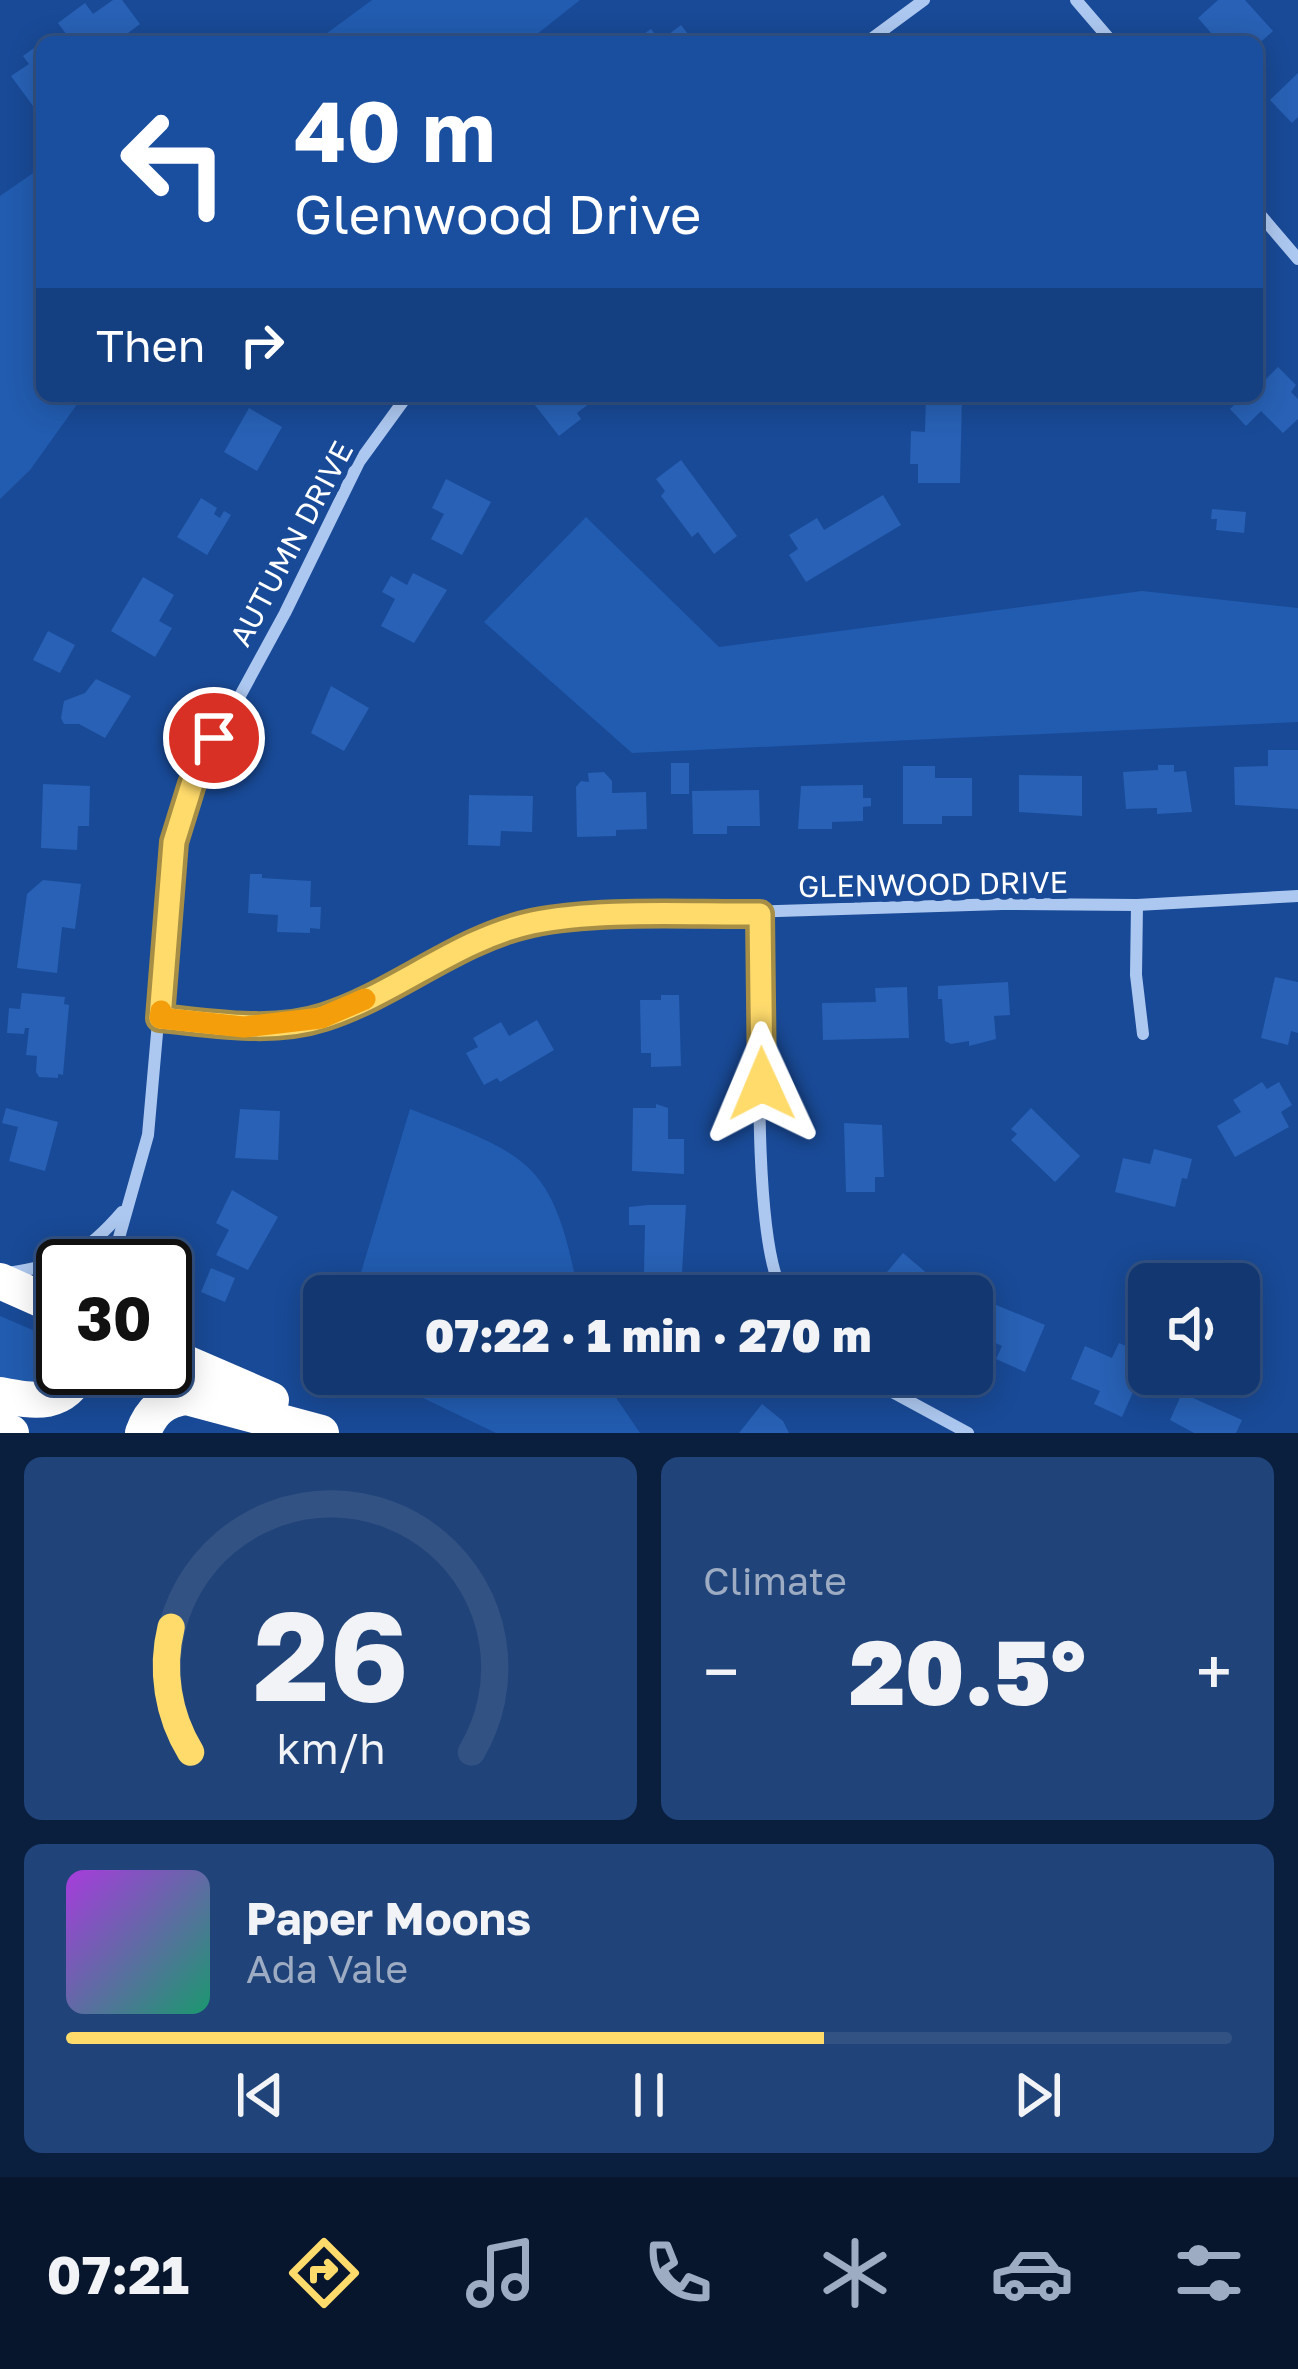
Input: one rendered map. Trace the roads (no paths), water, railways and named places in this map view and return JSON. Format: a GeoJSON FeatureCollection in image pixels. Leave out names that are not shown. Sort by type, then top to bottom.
{"type":"FeatureCollection","features":[{"type":"Feature","properties":{"kind":"highway"},"geometry":{"type":"LineString","coordinates":[[0,1278],[36,1296]]}},
{"type":"Feature","properties":{"kind":"highway"},"geometry":{"type":"LineString","coordinates":[[192,1366],[345,1433]]}},
{"type":"Feature","properties":{"kind":"highway"},"geometry":{"type":"LineString","coordinates":[[0,1395],[30,1401],[60,1395]]}},
{"type":"Feature","properties":{"kind":"highway"},"geometry":{"type":"LineString","coordinates":[[142,1433],[154,1410],[187,1397],[321,1433]]}},
{"type":"Feature","properties":{"kind":"highway"},"geometry":{"type":"LineString","coordinates":[[0,1428],[11,1433]]}},
{"type":"Feature","properties":{"kind":"street"},"geometry":{"type":"LineString","coordinates":[[875,36],[924,0]]}},
{"type":"Feature","properties":{"kind":"street"},"geometry":{"type":"LineString","coordinates":[[1076,0],[1107,36]]}},
{"type":"Feature","properties":{"kind":"street"},"geometry":{"type":"LineString","coordinates":[[1263,218],[1298,259]]}},
{"type":"Feature","properties":{"kind":"street","name":"AUTUMN DRIVE"},"geometry":{"type":"LineString","coordinates":[[118,1239],[148,1135],[174,842],[192,784],[285,613],[359,462],[403,402]]}},
{"type":"Feature","properties":{"kind":"street","name":"GLENWOOD DRIVE"},"geometry":{"type":"LineString","coordinates":[[160,1018],[244,1027],[321,1018],[466,947],[531,923],[618,916],[1002,904],[1137,905],[1298,896]]}},
{"type":"Feature","properties":{"kind":"street"},"geometry":{"type":"LineString","coordinates":[[1137,905],[1136,975],[1143,1034]]}},
{"type":"Feature","properties":{"kind":"street"},"geometry":{"type":"LineString","coordinates":[[760,914],[763,1212],[775,1275]]}},
{"type":"Feature","properties":{"kind":"street","name":"AUTUMN DRIVE"},"geometry":{"type":"LineString","coordinates":[[0,1278],[69,1259],[103,1234],[127,1206]]}},
{"type":"Feature","properties":{"kind":"street"},"geometry":{"type":"LineString","coordinates":[[898,1395],[968,1433]]}}]}
